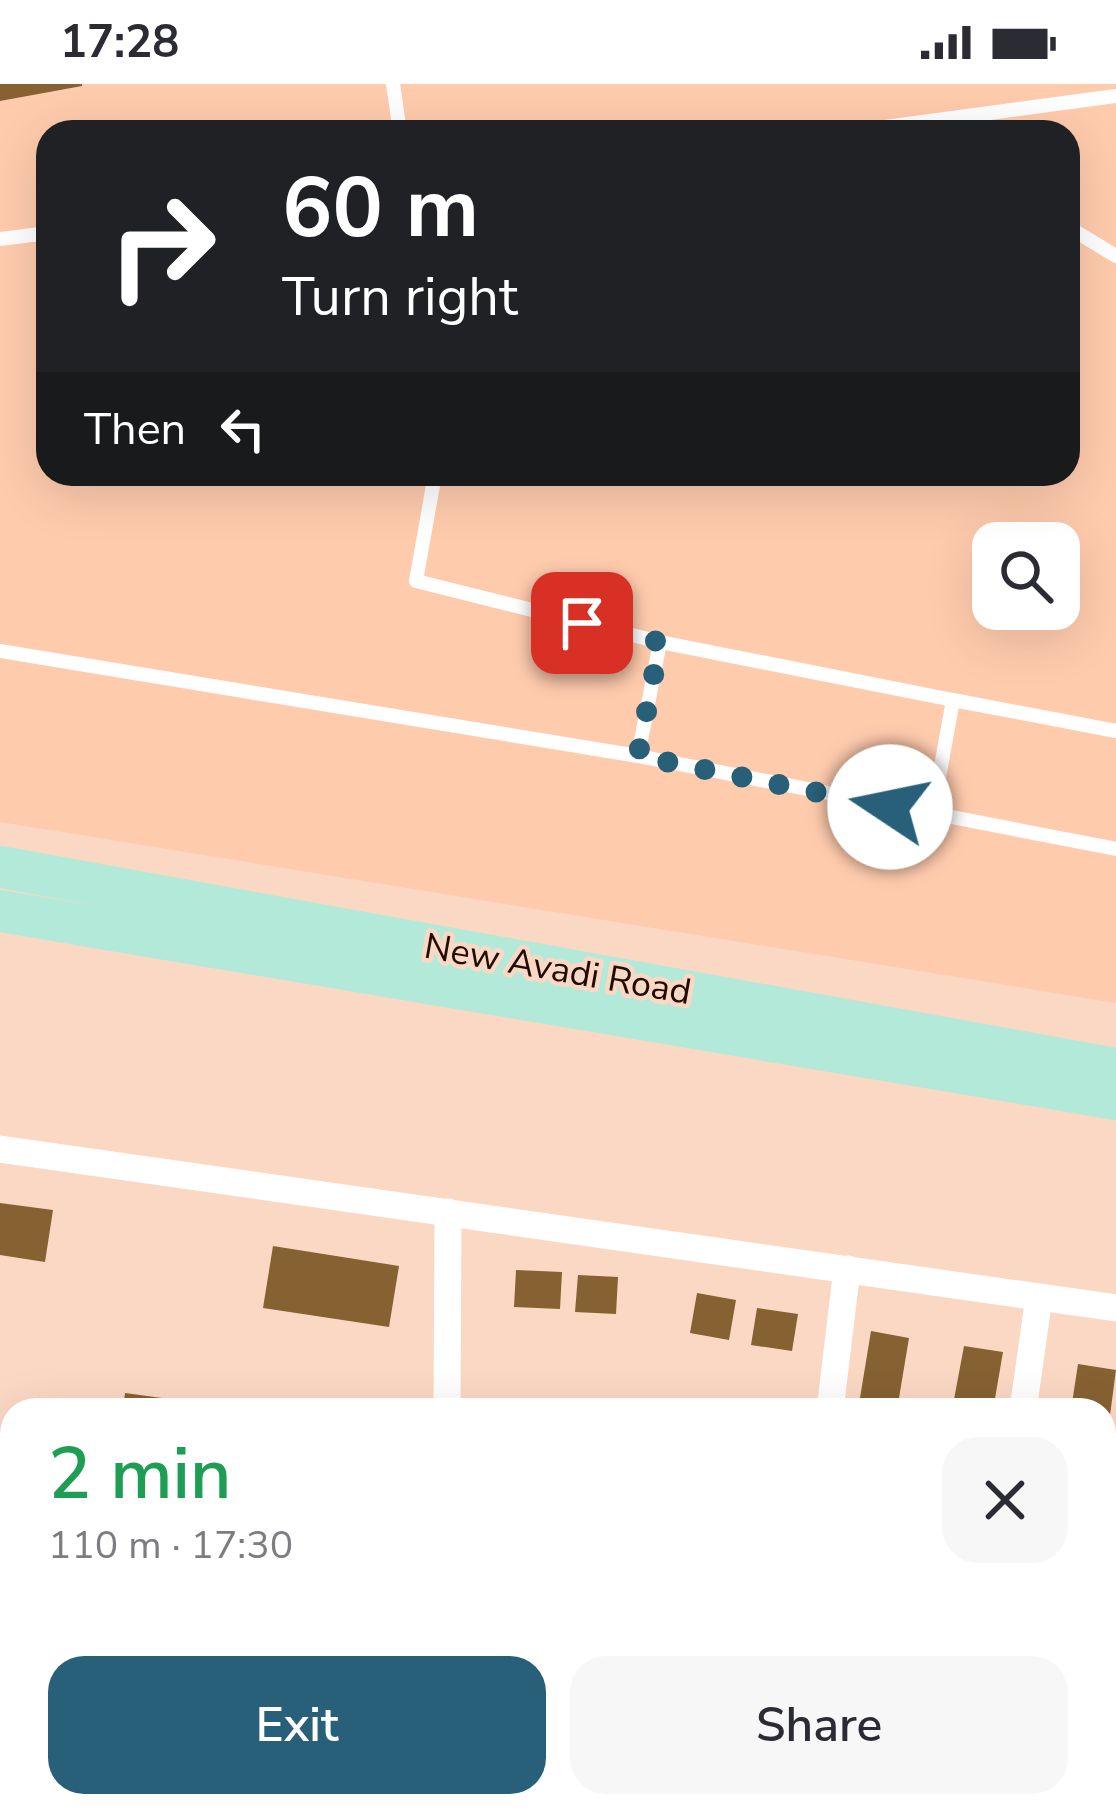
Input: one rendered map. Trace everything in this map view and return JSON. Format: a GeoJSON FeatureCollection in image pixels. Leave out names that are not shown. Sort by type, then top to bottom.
{"type":"FeatureCollection","features":[{"type":"Feature","properties":{"kind":"main road","name":"New Avadi Road"},"geometry":{"type":"LineString","coordinates":[[0,867],[1116,1069]]}},
{"type":"Feature","properties":{"kind":"main road","name":"New Avadi Road"},"geometry":{"type":"LineString","coordinates":[[0,910],[1116,1099]]}},
{"type":"Feature","properties":{"kind":"street"},"geometry":{"type":"LineString","coordinates":[[0,1149],[1116,1308]]}},
{"type":"Feature","properties":{"kind":"street"},"geometry":{"type":"LineString","coordinates":[[447,1398],[448,1213]]}},
{"type":"Feature","properties":{"kind":"street"},"geometry":{"type":"LineString","coordinates":[[832,1398],[848,1269]]}},
{"type":"Feature","properties":{"kind":"street"},"geometry":{"type":"LineString","coordinates":[[1025,1398],[1039,1297]]}},
{"type":"Feature","properties":{"kind":"lane"},"geometry":{"type":"LineString","coordinates":[[393,84],[398,120]]}},
{"type":"Feature","properties":{"kind":"lane"},"geometry":{"type":"LineString","coordinates":[[940,120],[1116,96]]}},
{"type":"Feature","properties":{"kind":"lane"},"geometry":{"type":"LineString","coordinates":[[970,116],[972,120]]}},
{"type":"Feature","properties":{"kind":"lane"},"geometry":{"type":"LineString","coordinates":[[0,239],[36,234]]}},
{"type":"Feature","properties":{"kind":"lane"},"geometry":{"type":"LineString","coordinates":[[1080,234],[1116,256]]}},
{"type":"Feature","properties":{"kind":"lane"},"geometry":{"type":"LineString","coordinates":[[433,486],[416,581],[660,642],[1116,731]]}},
{"type":"Feature","properties":{"kind":"lane"},"geometry":{"type":"LineString","coordinates":[[638,756],[660,642]]}},
{"type":"Feature","properties":{"kind":"lane"},"geometry":{"type":"LineString","coordinates":[[0,651],[638,756],[1116,849]]}},
{"type":"Feature","properties":{"kind":"lane"},"geometry":{"type":"LineString","coordinates":[[932,816],[953,700]]}},
{"type":"Feature","properties":{"kind":"shaded area"},"geometry":{"type":"Polygon","coordinates":[[[0,84],[1116,84],[1116,1003],[0,822],[0,84]]]}},
{"type":"Feature","properties":{"kind":"building"},"geometry":{"type":"Polygon","coordinates":[[[0,84],[82,84],[82,86],[0,101],[0,84]]]}},
{"type":"Feature","properties":{"kind":"building"},"geometry":{"type":"Polygon","coordinates":[[[0,1203],[53,1210],[45,1262],[0,1255],[0,1203]]]}},
{"type":"Feature","properties":{"kind":"building"},"geometry":{"type":"Polygon","coordinates":[[[273,1246],[399,1266],[389,1327],[263,1308],[273,1246]]]}},
{"type":"Feature","properties":{"kind":"building"},"geometry":{"type":"Polygon","coordinates":[[[516,1270],[562,1272],[560,1309],[514,1307],[516,1270]]]}},
{"type":"Feature","properties":{"kind":"building"},"geometry":{"type":"Polygon","coordinates":[[[578,1275],[618,1277],[616,1314],[575,1312],[578,1275]]]}},
{"type":"Feature","properties":{"kind":"building"},"geometry":{"type":"Polygon","coordinates":[[[697,1293],[736,1300],[729,1340],[690,1333],[697,1293]]]}},
{"type":"Feature","properties":{"kind":"building"},"geometry":{"type":"Polygon","coordinates":[[[757,1308],[798,1314],[792,1351],[751,1345],[757,1308]]]}},
{"type":"Feature","properties":{"kind":"building"},"geometry":{"type":"Polygon","coordinates":[[[871,1331],[909,1338],[899,1398],[860,1398],[871,1331]]]}},
{"type":"Feature","properties":{"kind":"building"},"geometry":{"type":"Polygon","coordinates":[[[964,1346],[1003,1352],[995,1398],[954,1398],[964,1346]]]}},
{"type":"Feature","properties":{"kind":"building"},"geometry":{"type":"Polygon","coordinates":[[[1078,1364],[1116,1370],[1112,1398],[1073,1398],[1078,1364]]]}},
{"type":"Feature","properties":{"kind":"building"},"geometry":{"type":"Polygon","coordinates":[[[125,1393],[162,1398],[124,1398],[125,1393]]]}},
{"type":"Feature","properties":{"kind":"route"},"geometry":{"type":"LineString","coordinates":[[582,623],[660,642],[638,756],[890,807]]}}]}
